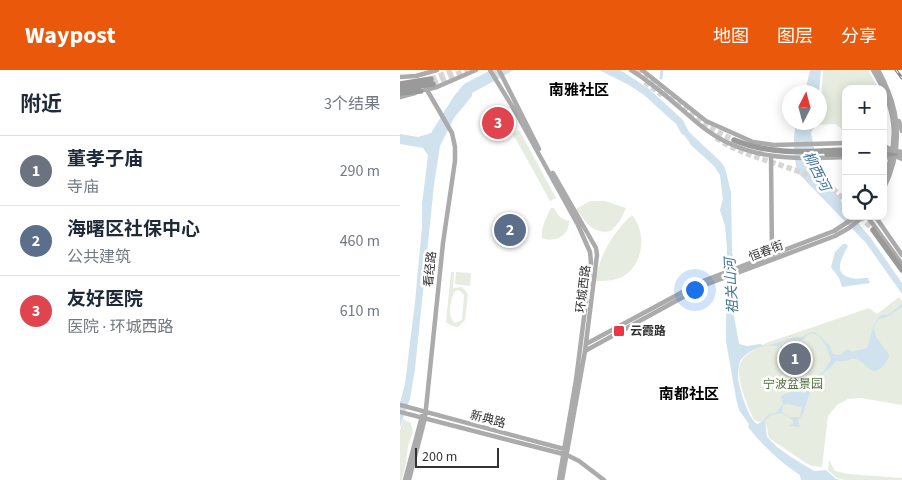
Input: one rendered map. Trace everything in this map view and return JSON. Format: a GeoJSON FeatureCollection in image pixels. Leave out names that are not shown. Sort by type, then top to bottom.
{"type":"FeatureCollection","features":[{"type":"Feature","properties":{"kind":"highway"},"geometry":{"type":"LineString","coordinates":[[400,84],[432,81],[400,89]]}},
{"type":"Feature","properties":{"kind":"highway"},"geometry":{"type":"LineString","coordinates":[[400,93],[424,90]]}},
{"type":"Feature","properties":{"kind":"highway"},"geometry":{"type":"LineString","coordinates":[[734,140],[770,151],[842,147]]}},
{"type":"Feature","properties":{"kind":"highway"},"geometry":{"type":"LineString","coordinates":[[818,150],[842,156]]}},
{"type":"Feature","properties":{"kind":"highway"},"geometry":{"type":"LineString","coordinates":[[873,230],[902,270]]}},
{"type":"Feature","properties":{"kind":"main road"},"geometry":{"type":"LineString","coordinates":[[400,77],[416,76],[437,70]]}},
{"type":"Feature","properties":{"kind":"main road"},"geometry":{"type":"LineString","coordinates":[[400,97],[476,70]]}},
{"type":"Feature","properties":{"kind":"main road","name":"环城西路"},"geometry":{"type":"LineString","coordinates":[[499,70],[544,159],[596,248],[597,256],[585,351],[564,453]]}},
{"type":"Feature","properties":{"kind":"main road"},"geometry":{"type":"LineString","coordinates":[[631,70],[724,142],[742,149],[771,156],[792,150]]}},
{"type":"Feature","properties":{"kind":"main road"},"geometry":{"type":"LineString","coordinates":[[642,70],[706,122],[759,144],[792,150]]}},
{"type":"Feature","properties":{"kind":"main road"},"geometry":{"type":"LineString","coordinates":[[873,70],[883,87],[890,105],[898,155],[887,176]]}},
{"type":"Feature","properties":{"kind":"main road"},"geometry":{"type":"LineString","coordinates":[[878,70],[888,84],[892,94],[902,132]]}},
{"type":"Feature","properties":{"kind":"main road","name":"环城西路"},"geometry":{"type":"LineString","coordinates":[[490,71],[529,136],[578,225],[590,252],[591,263],[576,380],[560,480]]}},
{"type":"Feature","properties":{"kind":"main road"},"geometry":{"type":"LineString","coordinates":[[882,76],[893,104],[898,142],[898,155],[887,181]]}},
{"type":"Feature","properties":{"kind":"main road","name":"看经路"},"geometry":{"type":"LineString","coordinates":[[407,480],[424,412],[444,235],[455,161],[454,140],[450,130],[424,90]]}},
{"type":"Feature","properties":{"kind":"main road"},"geometry":{"type":"LineString","coordinates":[[887,148],[898,155]]}},
{"type":"Feature","properties":{"kind":"main road"},"geometry":{"type":"LineString","coordinates":[[771,156],[772,257]]}},
{"type":"Feature","properties":{"kind":"main road","name":"恒春街"},"geometry":{"type":"LineString","coordinates":[[585,351],[720,277],[835,236],[854,220]]}},
{"type":"Feature","properties":{"kind":"main road"},"geometry":{"type":"LineString","coordinates":[[868,220],[902,264]]}},
{"type":"Feature","properties":{"kind":"main road"},"geometry":{"type":"LineString","coordinates":[[878,220],[902,255]]}},
{"type":"Feature","properties":{"kind":"main road","name":"恒春街"},"geometry":{"type":"LineString","coordinates":[[586,344],[703,281],[720,277]]}},
{"type":"Feature","properties":{"kind":"main road","name":"新典路"},"geometry":{"type":"LineString","coordinates":[[400,405],[564,453],[580,461],[604,480]]}},
{"type":"Feature","properties":{"kind":"main road","name":"新典路"},"geometry":{"type":"LineString","coordinates":[[400,412],[564,453]]}},
{"type":"Feature","properties":{"kind":"green space"},"geometry":{"type":"Polygon","coordinates":[[[823,70],[868,70],[877,85],[842,85],[842,132],[841,128],[835,124],[827,124],[827,85],[822,85],[823,70]]]}},
{"type":"Feature","properties":{"kind":"green space"},"geometry":{"type":"Polygon","coordinates":[[[519,130],[556,198],[550,201],[513,134],[519,130]]]}},
{"type":"Feature","properties":{"kind":"green space"},"geometry":{"type":"Polygon","coordinates":[[[590,201],[605,201],[626,208],[620,221],[611,231],[599,231],[590,226],[576,209],[590,201]]]}},
{"type":"Feature","properties":{"kind":"green space"},"geometry":{"type":"Polygon","coordinates":[[[551,208],[554,208],[561,218],[569,221],[567,231],[561,237],[552,240],[542,238],[543,226],[551,208]]]}},
{"type":"Feature","properties":{"kind":"green space"},"geometry":{"type":"Polygon","coordinates":[[[632,215],[637,222],[641,239],[639,257],[635,265],[622,277],[612,280],[595,281],[600,262],[608,245],[618,229],[632,215]]]}},
{"type":"Feature","properties":{"kind":"green space"},"geometry":{"type":"Polygon","coordinates":[[[451,272],[454,272],[453,288],[462,287],[468,294],[465,320],[458,327],[446,322],[451,272]],[[459,290],[455,291],[452,299],[450,313],[452,321],[455,323],[462,320],[464,295],[459,290]]]}},
{"type":"Feature","properties":{"kind":"green space"},"geometry":{"type":"Polygon","coordinates":[[[456,272],[471,273],[470,286],[455,284],[456,272]]]}},
{"type":"Feature","properties":{"kind":"green space","name":"宁波盆景园"},"geometry":{"type":"Polygon","coordinates":[[[899,297],[902,301],[902,405],[861,398],[848,399],[837,405],[828,416],[822,467],[806,463],[769,438],[766,424],[754,420],[740,383],[739,368],[745,356],[766,343],[869,308],[877,314],[899,297]]]}},
{"type":"Feature","properties":{"kind":"green space"},"geometry":{"type":"Polygon","coordinates":[[[403,419],[411,423],[413,432],[408,446],[402,480],[400,480],[400,431],[403,419]]]}},
{"type":"Feature","properties":{"kind":"green space"},"geometry":{"type":"Polygon","coordinates":[[[829,460],[835,471],[848,474],[902,478],[902,480],[845,480],[837,478],[828,470],[829,460]]]}},
{"type":"Feature","properties":{"kind":"water"},"geometry":{"type":"Polygon","coordinates":[[[491,70],[514,70],[472,93],[472,96],[454,118],[440,146],[434,185],[415,369],[410,399],[400,427],[400,403],[405,384],[415,302],[422,227],[422,204],[428,155],[423,148],[400,144],[400,134],[418,137],[431,133],[454,96],[464,84],[491,70]]]}},
{"type":"Feature","properties":{"kind":"water","name":"祖关山河"},"geometry":{"type":"Polygon","coordinates":[[[599,70],[620,70],[648,88],[683,120],[689,132],[725,168],[731,192],[732,251],[736,277],[734,316],[739,344],[747,346],[760,344],[766,346],[752,350],[743,357],[738,371],[744,402],[750,416],[757,424],[762,422],[768,415],[777,412],[783,404],[781,397],[783,395],[793,391],[805,393],[815,378],[823,372],[831,360],[826,346],[819,336],[812,333],[803,340],[786,340],[802,337],[814,332],[819,335],[830,346],[833,354],[840,355],[847,349],[852,352],[864,349],[868,347],[873,329],[877,320],[879,317],[890,314],[902,304],[902,307],[889,316],[879,319],[875,325],[875,334],[889,355],[887,361],[879,370],[871,370],[856,359],[836,361],[814,381],[803,414],[798,420],[800,427],[788,426],[793,424],[793,420],[782,413],[771,415],[765,420],[767,437],[777,447],[814,471],[826,470],[836,479],[841,480],[801,480],[800,475],[760,441],[748,427],[749,424],[739,410],[726,341],[727,248],[725,226],[720,210],[723,199],[720,175],[714,166],[691,145],[676,124],[644,95],[599,70]],[[783,405],[782,412],[789,417],[800,417],[802,407],[783,405]]]}},
{"type":"Feature","properties":{"kind":"water"},"geometry":{"type":"Polygon","coordinates":[[[810,70],[821,70],[820,85],[807,85],[810,70]]]}},
{"type":"Feature","properties":{"kind":"water","name":"柳西河"},"geometry":{"type":"Polygon","coordinates":[[[795,130],[812,130],[811,133],[817,163],[842,203],[842,218],[798,173],[795,160],[795,130]]]}},
{"type":"Feature","properties":{"kind":"water"},"geometry":{"type":"Polygon","coordinates":[[[844,220],[855,220],[870,237],[902,283],[902,294],[866,243],[844,220]]]}},
{"type":"Feature","properties":{"kind":"water"},"geometry":{"type":"Polygon","coordinates":[[[843,244],[848,246],[840,267],[843,275],[855,279],[868,278],[870,283],[842,287],[839,278],[831,267],[835,252],[843,244]]]}},
{"type":"Feature","properties":{"kind":"water"},"geometry":{"type":"Polygon","coordinates":[[[786,340],[778,347],[768,346],[786,340]]]}},
{"type":"Feature","properties":{"kind":"waterway"},"geometry":{"type":"LineString","coordinates":[[661,78],[662,70]]}},
{"type":"Feature","properties":{"kind":"tunnel"},"geometry":{"type":"LineString","coordinates":[[431,79],[455,70]]}},
{"type":"Feature","properties":{"kind":"tunnel"},"geometry":{"type":"LineString","coordinates":[[433,84],[467,70]]}},
{"type":"Feature","properties":{"kind":"tunnel"},"geometry":{"type":"LineString","coordinates":[[637,70],[704,125],[734,140]]}},
{"type":"Feature","properties":{"kind":"tunnel"},"geometry":{"type":"LineString","coordinates":[[645,82],[662,95]]}},
{"type":"Feature","properties":{"kind":"tunnel"},"geometry":{"type":"LineString","coordinates":[[716,138],[744,153],[804,173],[832,188],[842,198]]}},
{"type":"Feature","properties":{"kind":"tunnel"},"geometry":{"type":"LineString","coordinates":[[864,220],[873,230]]}},
{"type":"Feature","properties":{"kind":"railway"},"geometry":{"type":"LineString","coordinates":[[896,70],[902,78]]}},
{"type":"Feature","properties":{"kind":"place","name":"友好医院"},"geometry":{"type":"Point","coordinates":[498,123]}},
{"type":"Feature","properties":{"kind":"place","name":"海曙区社保中心"},"geometry":{"type":"Point","coordinates":[510,230]}},
{"type":"Feature","properties":{"kind":"place","name":"云霞路"},"geometry":{"type":"Point","coordinates":[619,331]}},
{"type":"Feature","properties":{"kind":"place","name":"董孝子庙"},"geometry":{"type":"Point","coordinates":[795,359]}},
{"type":"Feature","properties":{"kind":"district","name":"南雅社区"},"geometry":{"type":"Point","coordinates":[579,90]}},
{"type":"Feature","properties":{"kind":"district","name":"南都社区"},"geometry":{"type":"Point","coordinates":[689,394]}}]}
